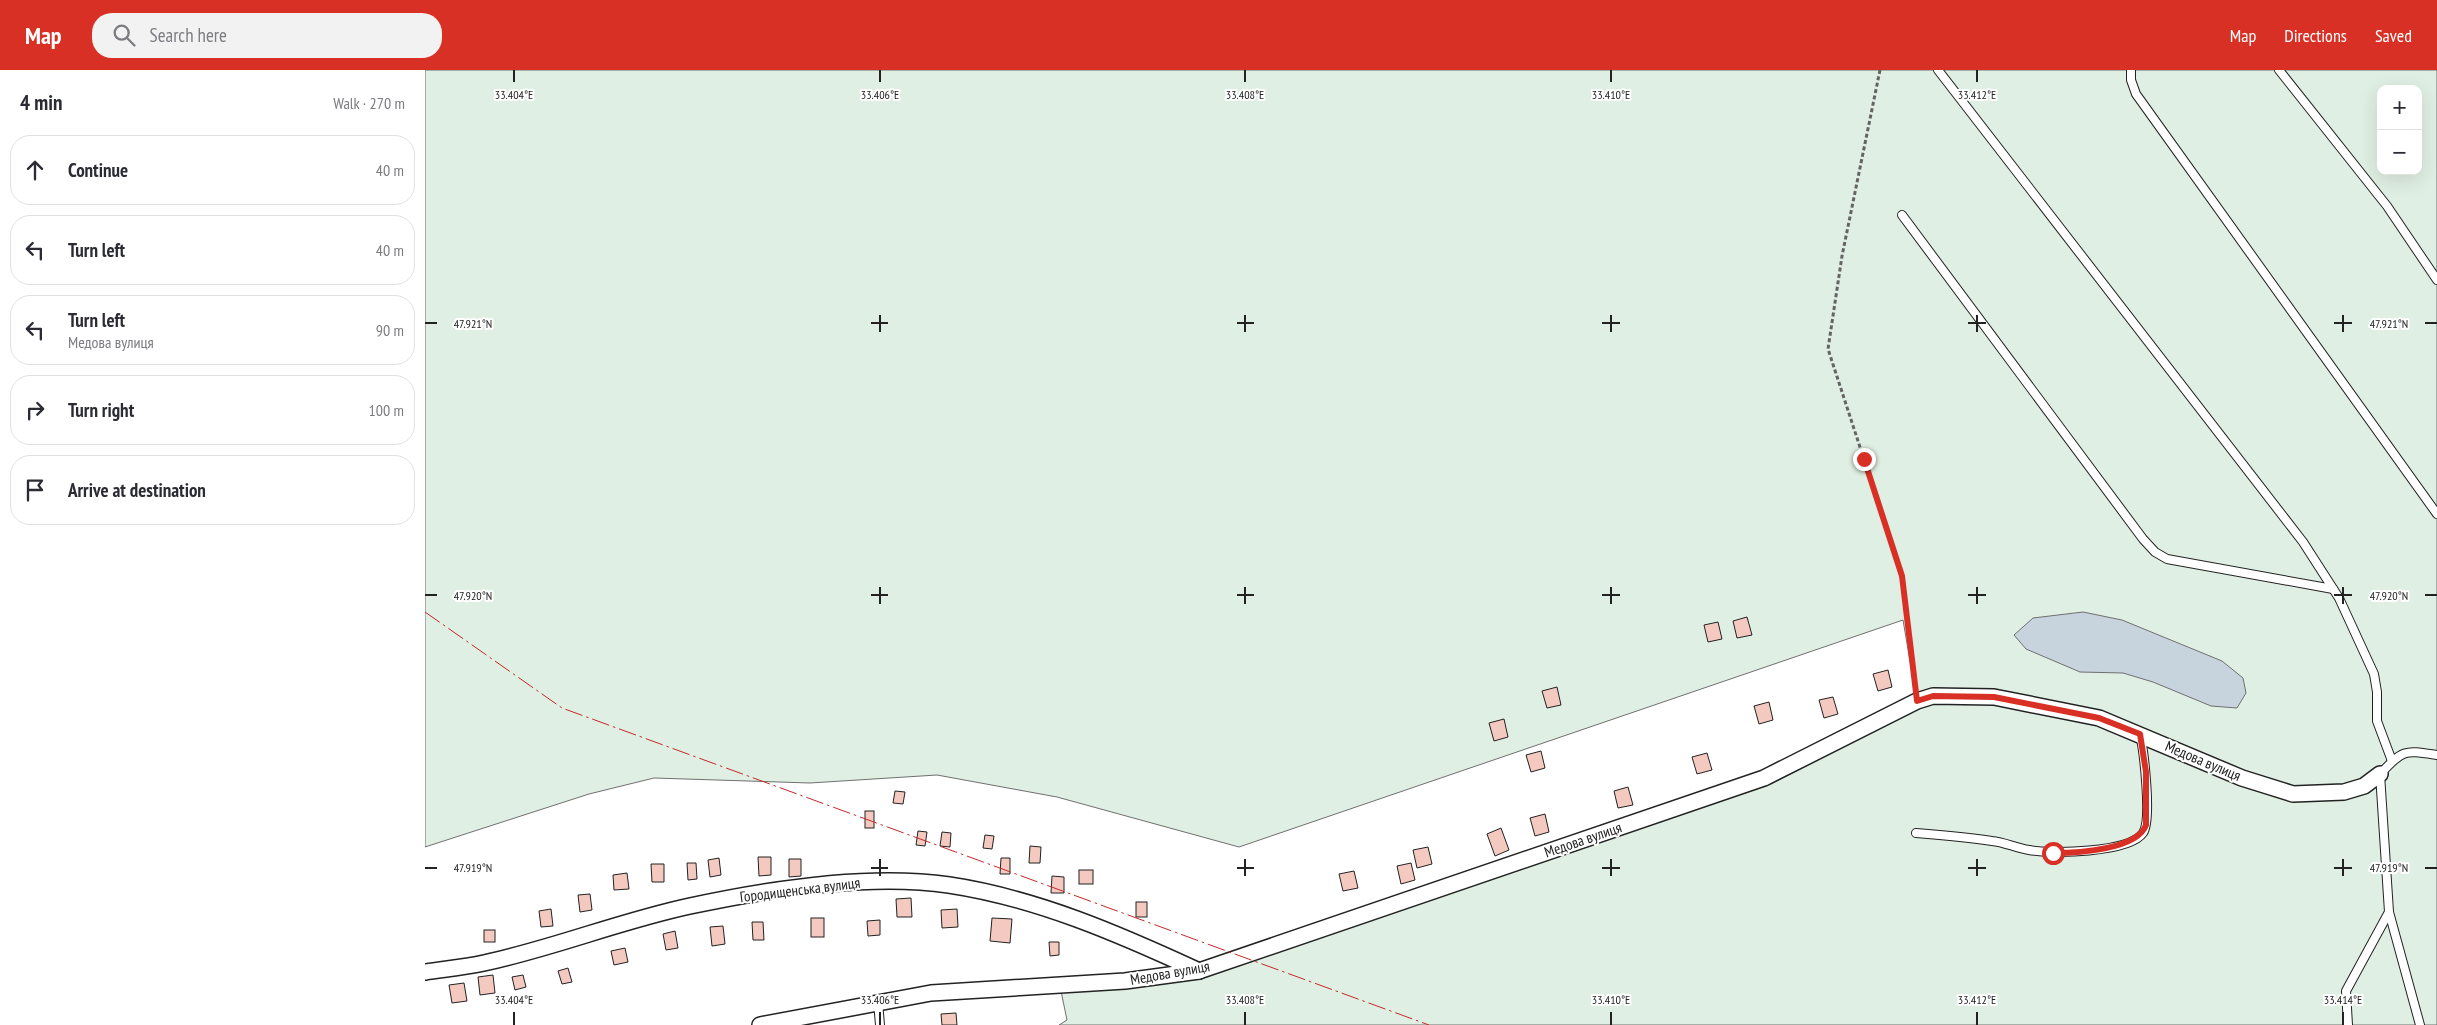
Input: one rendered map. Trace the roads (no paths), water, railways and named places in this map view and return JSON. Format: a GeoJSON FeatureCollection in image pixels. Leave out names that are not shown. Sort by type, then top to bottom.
{"type":"FeatureCollection","features":[{"type":"Feature","properties":{"kind":"street","name":"Медова вулиця"},"geometry":{"type":"LineString","coordinates":[[760,1025],[931,993],[1125,981],[1199,971],[1764,778],[1917,701],[1933,696],[1994,697],[2099,718],[2242,778],[2293,794],[2344,792],[2364,786],[2380,774]]}},
{"type":"Feature","properties":{"kind":"street","name":"Городищенська вулиця"},"geometry":{"type":"LineString","coordinates":[[425,972],[485,962],[689,906],[761,893],[846,883],[897,881],[948,885],[1003,896],[1117,933],[1199,971]]}},
{"type":"Feature","properties":{"kind":"lane"},"geometry":{"type":"LineString","coordinates":[[1938,70],[2303,542],[2333,589],[2374,674],[2377,692],[2377,721],[2392,761]]}},
{"type":"Feature","properties":{"kind":"lane"},"geometry":{"type":"LineString","coordinates":[[2131,70],[2131,80],[2135,94],[2437,514]]}},
{"type":"Feature","properties":{"kind":"lane"},"geometry":{"type":"LineString","coordinates":[[2279,70],[2387,206],[2437,280]]}},
{"type":"Feature","properties":{"kind":"lane"},"geometry":{"type":"LineString","coordinates":[[1902,215],[2143,539],[2155,552],[2167,559],[2333,589]]}},
{"type":"Feature","properties":{"kind":"lane"},"geometry":{"type":"LineString","coordinates":[[1915,833],[1992,841],[2026,850],[2053,853],[2073,853],[2118,845],[2139,837],[2146,825],[2146,772],[2140,734]]}},
{"type":"Feature","properties":{"kind":"lane"},"geometry":{"type":"LineString","coordinates":[[2421,1025],[2389,912],[2380,774],[2401,753],[2412,751],[2437,755]]}},
{"type":"Feature","properties":{"kind":"lane"},"geometry":{"type":"LineString","coordinates":[[2348,1025],[2346,991],[2389,912]]}},
{"type":"Feature","properties":{"kind":"lane"},"geometry":{"type":"LineString","coordinates":[[877,1002],[880,1025]]}}]}
